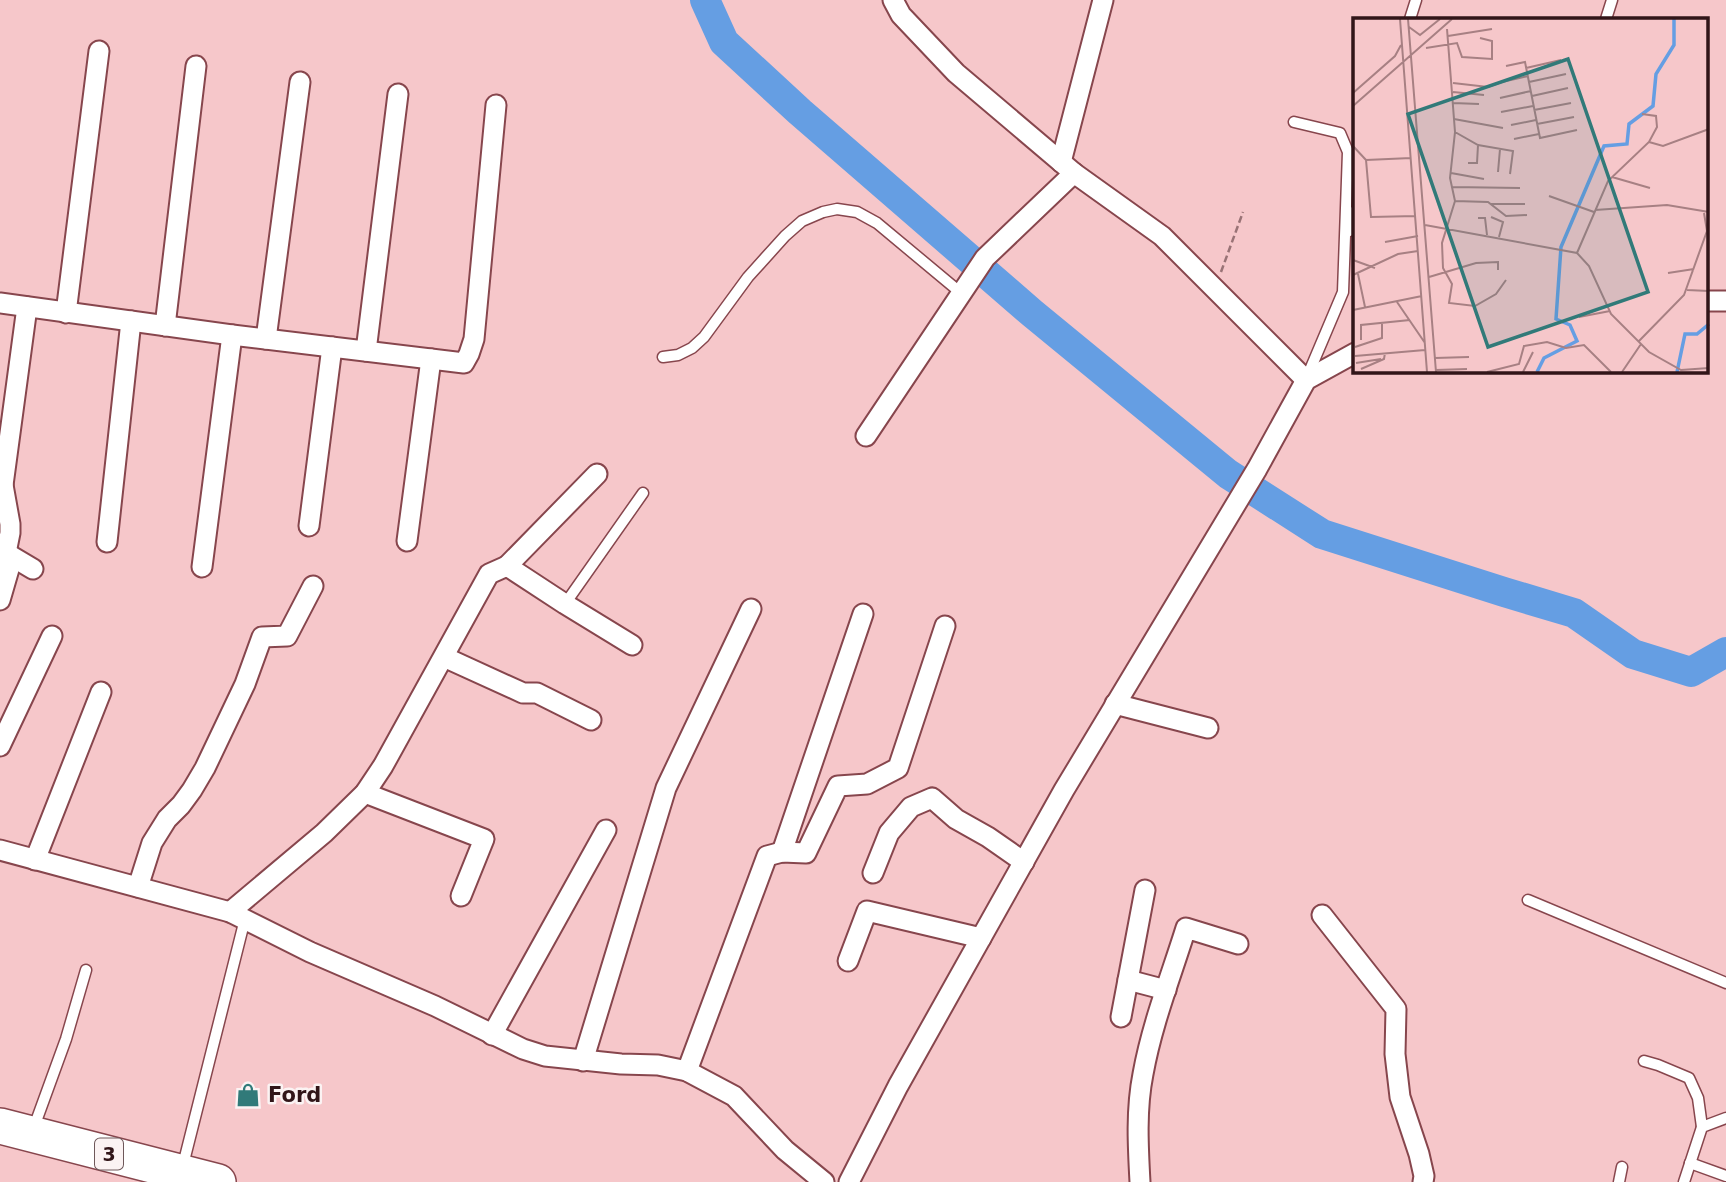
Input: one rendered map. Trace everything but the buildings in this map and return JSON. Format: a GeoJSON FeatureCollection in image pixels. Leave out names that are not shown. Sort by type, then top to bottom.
{"type":"FeatureCollection","features":[{"type":"Feature","properties":{"kind":"highway","name":"3"},"geometry":{"type":"LineString","coordinates":[[16,1130],[218,1182]]}},
{"type":"Feature","properties":{"kind":"street"},"geometry":{"type":"LineString","coordinates":[[893,0],[901,15],[956,73],[1067,167],[1162,236],[1306,380]]}},
{"type":"Feature","properties":{"kind":"street"},"geometry":{"type":"LineString","coordinates":[[866,436],[985,258],[1067,167],[1103,0]]}},
{"type":"Feature","properties":{"kind":"street"},"geometry":{"type":"LineString","coordinates":[[66,313],[99,51]]}},
{"type":"Feature","properties":{"kind":"street"},"geometry":{"type":"LineString","coordinates":[[165,326],[196,66]]}},
{"type":"Feature","properties":{"kind":"street"},"geometry":{"type":"LineString","coordinates":[[266,339],[300,82]]}},
{"type":"Feature","properties":{"kind":"street"},"geometry":{"type":"LineString","coordinates":[[366,351],[398,94]]}},
{"type":"Feature","properties":{"kind":"street"},"geometry":{"type":"LineString","coordinates":[[0,303],[464,363],[474,339],[496,105]]}},
{"type":"Feature","properties":{"kind":"street"},"geometry":{"type":"LineString","coordinates":[[1708,301],[1726,301]]}},
{"type":"Feature","properties":{"kind":"street"},"geometry":{"type":"LineString","coordinates":[[2,549],[9,542],[10,524],[1,490],[26,307]]}},
{"type":"Feature","properties":{"kind":"street"},"geometry":{"type":"LineString","coordinates":[[107,542],[131,321]]}},
{"type":"Feature","properties":{"kind":"street"},"geometry":{"type":"LineString","coordinates":[[202,567],[232,335]]}},
{"type":"Feature","properties":{"kind":"street"},"geometry":{"type":"LineString","coordinates":[[309,526],[332,347]]}},
{"type":"Feature","properties":{"kind":"street"},"geometry":{"type":"LineString","coordinates":[[849,1182],[898,1086],[1064,790],[1257,469],[1306,380],[1353,353]]}},
{"type":"Feature","properties":{"kind":"street"},"geometry":{"type":"LineString","coordinates":[[407,541],[431,359]]}},
{"type":"Feature","properties":{"kind":"street"},"geometry":{"type":"LineString","coordinates":[[238,916],[365,793],[383,766],[489,574],[507,566],[597,474]]}},
{"type":"Feature","properties":{"kind":"street"},"geometry":{"type":"LineString","coordinates":[[2,549],[33,569]]}},
{"type":"Feature","properties":{"kind":"street"},"geometry":{"type":"LineString","coordinates":[[0,600],[9,569],[2,549]]}},
{"type":"Feature","properties":{"kind":"street"},"geometry":{"type":"LineString","coordinates":[[507,566],[632,645]]}},
{"type":"Feature","properties":{"kind":"street"},"geometry":{"type":"LineString","coordinates":[[138,887],[152,843],[205,768],[245,684],[262,638],[287,636],[313,586]]}},
{"type":"Feature","properties":{"kind":"street"},"geometry":{"type":"LineString","coordinates":[[583,1060],[666,788],[751,609]]}},
{"type":"Feature","properties":{"kind":"street"},"geometry":{"type":"LineString","coordinates":[[782,852],[863,614]]}},
{"type":"Feature","properties":{"kind":"street"},"geometry":{"type":"LineString","coordinates":[[687,1071],[767,856],[782,852],[806,853],[838,786],[867,784],[898,768],[945,626]]}},
{"type":"Feature","properties":{"kind":"street"},"geometry":{"type":"LineString","coordinates":[[0,746],[52,636]]}},
{"type":"Feature","properties":{"kind":"street"},"geometry":{"type":"LineString","coordinates":[[444,657],[523,693],[537,693],[591,720]]}},
{"type":"Feature","properties":{"kind":"street"},"geometry":{"type":"LineString","coordinates":[[35,860],[101,692]]}},
{"type":"Feature","properties":{"kind":"street"},"geometry":{"type":"LineString","coordinates":[[1115,704],[1208,728]]}},
{"type":"Feature","properties":{"kind":"street"},"geometry":{"type":"LineString","coordinates":[[365,793],[484,839],[461,896]]}},
{"type":"Feature","properties":{"kind":"street"},"geometry":{"type":"LineString","coordinates":[[873,873],[889,833],[911,807],[932,798],[956,819],[1024,862]]}},
{"type":"Feature","properties":{"kind":"street"},"geometry":{"type":"LineString","coordinates":[[492,1035],[606,830]]}},
{"type":"Feature","properties":{"kind":"street"},"geometry":{"type":"LineString","coordinates":[[0,850],[238,916],[310,952],[435,1006],[523,1049],[545,1056],[658,1065],[687,1071],[734,1096],[785,1150],[824,1182]]}},
{"type":"Feature","properties":{"kind":"street"},"geometry":{"type":"LineString","coordinates":[[1121,1017],[1145,890]]}},
{"type":"Feature","properties":{"kind":"street"},"geometry":{"type":"LineString","coordinates":[[848,961],[867,911],[981,938]]}},
{"type":"Feature","properties":{"kind":"street"},"geometry":{"type":"LineString","coordinates":[[1322,915],[1396,1009],[1395,1054],[1400,1097],[1419,1154],[1423,1182]]}},
{"type":"Feature","properties":{"kind":"street"},"geometry":{"type":"LineString","coordinates":[[1140,1182],[1138,1115],[1142,1074],[1186,928],[1238,944]]}},
{"type":"Feature","properties":{"kind":"street"},"geometry":{"type":"LineString","coordinates":[[1128,981],[1166,990]]}},
{"type":"Feature","properties":{"kind":"lane"},"geometry":{"type":"LineString","coordinates":[[1410,18],[1416,0]]}},
{"type":"Feature","properties":{"kind":"lane"},"geometry":{"type":"LineString","coordinates":[[1606,18],[1612,0]]}},
{"type":"Feature","properties":{"kind":"lane"},"geometry":{"type":"LineString","coordinates":[[1294,122],[1340,133],[1348,152],[1343,292],[1306,380]]}},
{"type":"Feature","properties":{"kind":"lane"},"geometry":{"type":"LineString","coordinates":[[663,357],[678,355],[692,348],[704,337],[748,277],[785,236],[803,221],[823,212],[837,209],[858,212],[966,286]]}},
{"type":"Feature","properties":{"kind":"lane"},"geometry":{"type":"LineString","coordinates":[[1345,246],[1353,218]]}},
{"type":"Feature","properties":{"kind":"lane"},"geometry":{"type":"LineString","coordinates":[[565,604],[643,493]]}},
{"type":"Feature","properties":{"kind":"lane"},"geometry":{"type":"LineString","coordinates":[[1528,900],[1726,983]]}},
{"type":"Feature","properties":{"kind":"lane"},"geometry":{"type":"LineString","coordinates":[[181,1172],[238,916]]}},
{"type":"Feature","properties":{"kind":"lane"},"geometry":{"type":"LineString","coordinates":[[16,1130],[66,1039],[86,970]]}},
{"type":"Feature","properties":{"kind":"lane"},"geometry":{"type":"LineString","coordinates":[[1644,1061],[1689,1078],[1698,1098],[1702,1127],[1684,1182]]}},
{"type":"Feature","properties":{"kind":"lane"},"geometry":{"type":"LineString","coordinates":[[1702,1127],[1726,1118]]}},
{"type":"Feature","properties":{"kind":"lane"},"geometry":{"type":"LineString","coordinates":[[1690,1163],[1726,1176]]}},
{"type":"Feature","properties":{"kind":"lane"},"geometry":{"type":"LineString","coordinates":[[1619,1182],[1622,1167]]}},
{"type":"Feature","properties":{"kind":"path"},"geometry":{"type":"LineString","coordinates":[[1215,289],[1243,212]]}},
{"type":"Feature","properties":{"kind":"waterway"},"geometry":{"type":"LineString","coordinates":[[705,0],[724,42],[800,112],[1032,313],[1228,474],[1322,534],[1574,613],[1633,654],[1691,672],[1726,652]]}},
{"type":"Feature","properties":{"kind":"place","name":"Ford"},"geometry":{"type":"Point","coordinates":[248,1095]}}]}
